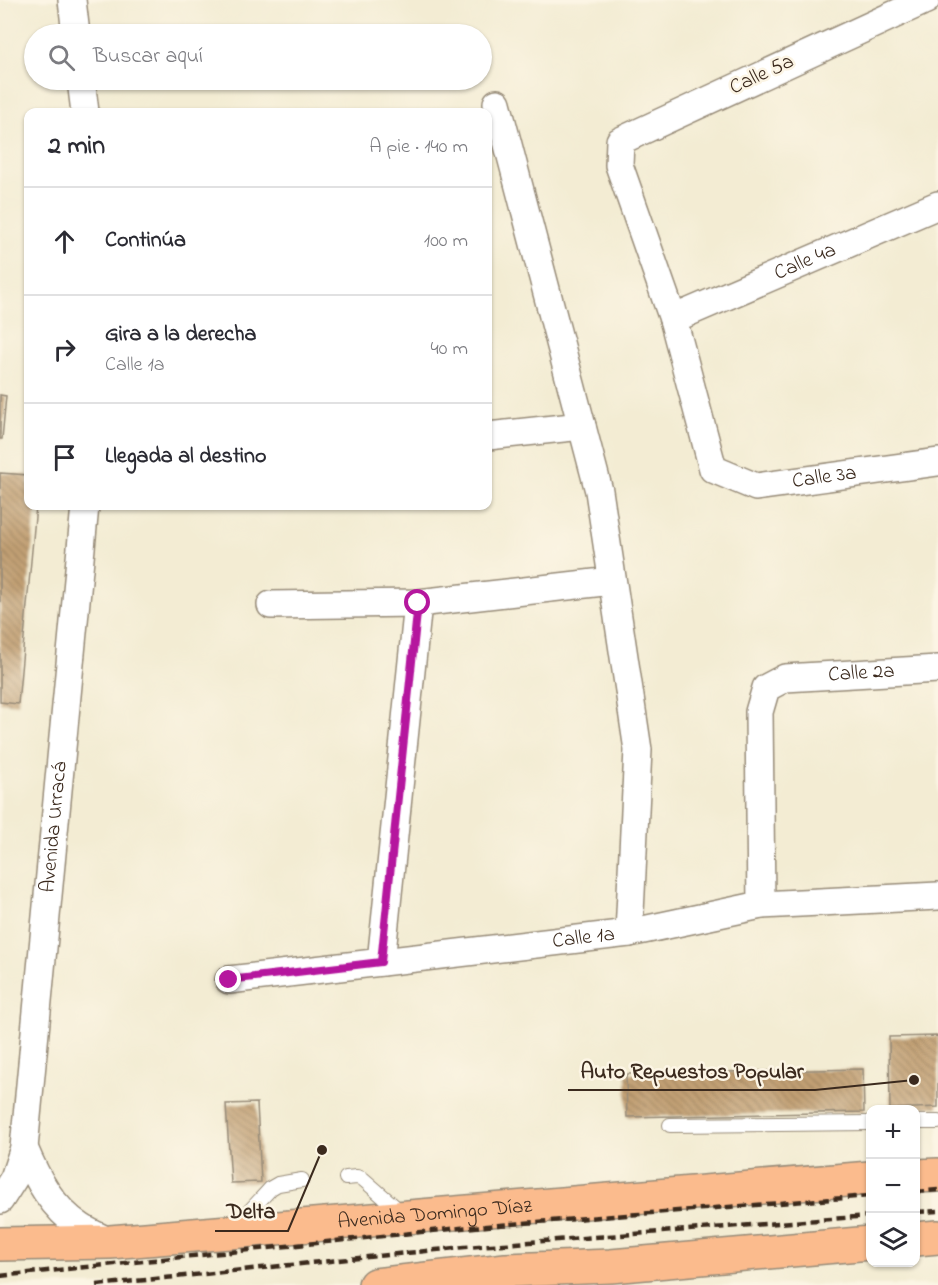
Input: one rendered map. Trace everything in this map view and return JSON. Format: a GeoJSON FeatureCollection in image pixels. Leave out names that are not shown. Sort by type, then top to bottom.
{"type":"FeatureCollection","features":[{"type":"Feature","properties":{"kind":"main road"},"geometry":{"type":"LineString","coordinates":[[920,1176],[938,1175]]}},
{"type":"Feature","properties":{"kind":"main road","name":"Avenida Domingo Díaz"},"geometry":{"type":"LineString","coordinates":[[0,1244],[110,1242],[229,1233],[866,1178]]}},
{"type":"Feature","properties":{"kind":"main road"},"geometry":{"type":"LineString","coordinates":[[920,1239],[938,1237]]}},
{"type":"Feature","properties":{"kind":"main road"},"geometry":{"type":"LineString","coordinates":[[375,1285],[506,1270],[611,1266],[866,1244]]}},
{"type":"Feature","properties":{"kind":"street"},"geometry":{"type":"LineString","coordinates":[[72,0],[75,24]]}},
{"type":"Feature","properties":{"kind":"street","name":"Calle 5a"},"geometry":{"type":"LineString","coordinates":[[673,319],[619,165],[620,141],[926,0]]}},
{"type":"Feature","properties":{"kind":"street"},"geometry":{"type":"LineString","coordinates":[[82,90],[84,108]]}},
{"type":"Feature","properties":{"kind":"street"},"geometry":{"type":"LineString","coordinates":[[497,103],[599,491],[638,750],[628,933]]}},
{"type":"Feature","properties":{"kind":"street","name":"Calle 4a"},"geometry":{"type":"LineString","coordinates":[[673,319],[938,205]]}},
{"type":"Feature","properties":{"kind":"street","name":"Calle 3a"},"geometry":{"type":"LineString","coordinates":[[673,319],[713,469],[756,487],[938,462]]}},
{"type":"Feature","properties":{"kind":"street"},"geometry":{"type":"LineString","coordinates":[[492,436],[582,426]]}},
{"type":"Feature","properties":{"kind":"street","name":"Avenida Urracá"},"geometry":{"type":"LineString","coordinates":[[0,1200],[14,1178],[24,1148],[85,510]]}},
{"type":"Feature","properties":{"kind":"street"},"geometry":{"type":"LineString","coordinates":[[271,605],[418,603],[612,581]]}},
{"type":"Feature","properties":{"kind":"street"},"geometry":{"type":"LineString","coordinates":[[381,962],[418,603]]}},
{"type":"Feature","properties":{"kind":"street","name":"Calle 2a"},"geometry":{"type":"LineString","coordinates":[[761,905],[759,712],[766,688],[785,678],[938,669]]}},
{"type":"Feature","properties":{"kind":"street","name":"Calle 1a"},"geometry":{"type":"LineString","coordinates":[[229,980],[628,933],[761,905],[938,896]]}},
{"type":"Feature","properties":{"kind":"street","name":"Avenida Urracá"},"geometry":{"type":"LineString","coordinates":[[24,1148],[37,1179],[56,1206],[81,1227],[110,1242]]}},
{"type":"Feature","properties":{"kind":"lane"},"geometry":{"type":"LineString","coordinates":[[920,1122],[938,1122]]}},
{"type":"Feature","properties":{"kind":"lane"},"geometry":{"type":"LineString","coordinates":[[670,1125],[866,1123]]}},
{"type":"Feature","properties":{"kind":"lane"},"geometry":{"type":"LineString","coordinates":[[346,1178],[363,1179],[408,1218]]}},
{"type":"Feature","properties":{"kind":"lane"},"geometry":{"type":"LineString","coordinates":[[229,1233],[272,1188],[278,1184],[302,1180]]}},
{"type":"Feature","properties":{"kind":"building"},"geometry":{"type":"Polygon","coordinates":[[[0,395],[6,396],[2,439],[0,439],[0,395]]]}},
{"type":"Feature","properties":{"kind":"building"},"geometry":{"type":"Polygon","coordinates":[[[0,473],[24,475],[24,510],[36,510],[18,704],[0,702],[0,473]]]}},
{"type":"Feature","properties":{"kind":"building"},"geometry":{"type":"Polygon","coordinates":[[[938,1036],[938,1107],[890,1105],[889,1037],[938,1036]]]}},
{"type":"Feature","properties":{"kind":"building"},"geometry":{"type":"Polygon","coordinates":[[[863,1069],[864,1112],[627,1117],[626,1074],[863,1069]]]}},
{"type":"Feature","properties":{"kind":"building"},"geometry":{"type":"Polygon","coordinates":[[[257,1103],[261,1182],[231,1183],[226,1104],[257,1103]]]}},
{"type":"Feature","properties":{"kind":"railway"},"geometry":{"type":"LineString","coordinates":[[920,1192],[938,1190]]}},
{"type":"Feature","properties":{"kind":"railway"},"geometry":{"type":"LineString","coordinates":[[0,1276],[460,1228],[866,1196]]}},
{"type":"Feature","properties":{"kind":"railway"},"geometry":{"type":"LineString","coordinates":[[920,1212],[938,1211]]}},
{"type":"Feature","properties":{"kind":"railway"},"geometry":{"type":"LineString","coordinates":[[97,1285],[465,1247],[866,1216]]}},
{"type":"Feature","properties":{"kind":"place","name":"Auto Repuestos Popular"},"geometry":{"type":"Point","coordinates":[914,1080]}},
{"type":"Feature","properties":{"kind":"place","name":"Delta"},"geometry":{"type":"Point","coordinates":[322,1150]}},
{"type":"Feature","properties":{"kind":"route"},"geometry":{"type":"LineString","coordinates":[[229,980],[381,962],[418,603]]}}]}
